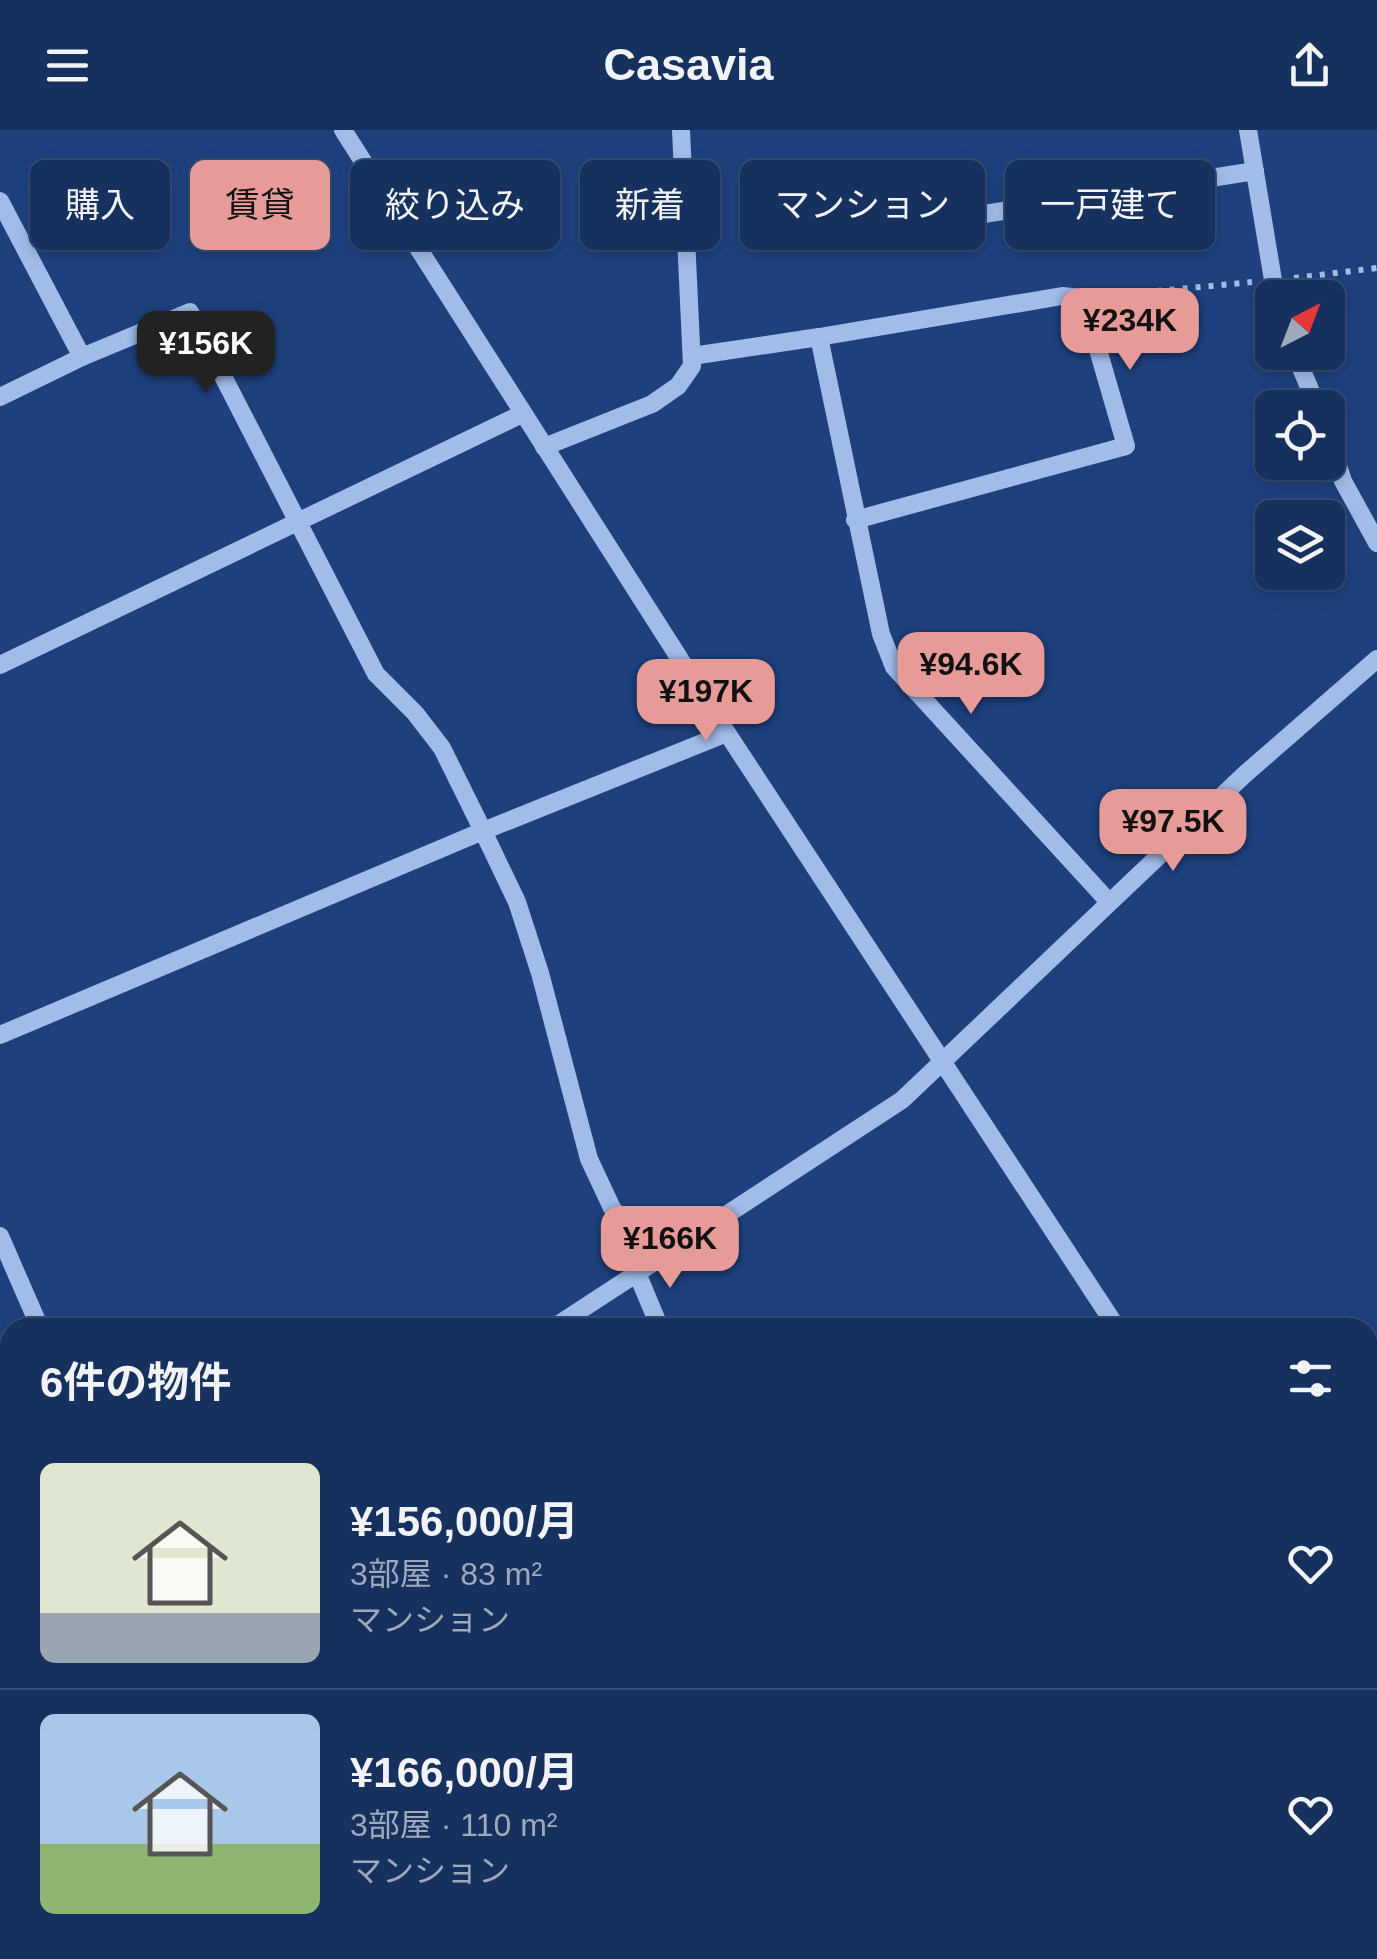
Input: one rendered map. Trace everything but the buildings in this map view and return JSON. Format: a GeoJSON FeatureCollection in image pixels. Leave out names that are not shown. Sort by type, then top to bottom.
{"type":"FeatureCollection","features":[{"type":"Feature","properties":{"kind":"street"},"geometry":{"type":"LineString","coordinates":[[343,130],[727,733],[1110,1318]]}},
{"type":"Feature","properties":{"kind":"street"},"geometry":{"type":"LineString","coordinates":[[544,447],[652,404],[678,386],[692,366],[682,130]]}},
{"type":"Feature","properties":{"kind":"street"},"geometry":{"type":"LineString","coordinates":[[1248,130],[1274,280]]}},
{"type":"Feature","properties":{"kind":"street"},"geometry":{"type":"LineString","coordinates":[[985,214],[1255,171]]}},
{"type":"Feature","properties":{"kind":"street"},"geometry":{"type":"LineString","coordinates":[[0,201],[82,358]]}},
{"type":"Feature","properties":{"kind":"street"},"geometry":{"type":"LineString","coordinates":[[692,356],[1062,296],[1083,298],[1126,446],[855,520]]}},
{"type":"Feature","properties":{"kind":"street"},"geometry":{"type":"LineString","coordinates":[[0,397],[190,312],[376,674],[415,713],[442,748],[484,831],[516,902],[540,974],[590,1159],[612,1208],[654,1262]]}},
{"type":"Feature","properties":{"kind":"street"},"geometry":{"type":"LineString","coordinates":[[819,337],[880,634],[894,668],[1109,902]]}},
{"type":"Feature","properties":{"kind":"street"},"geometry":{"type":"LineString","coordinates":[[0,666],[522,414]]}},
{"type":"Feature","properties":{"kind":"street"},"geometry":{"type":"LineString","coordinates":[[1344,480],[1377,543]]}},
{"type":"Feature","properties":{"kind":"street"},"geometry":{"type":"LineString","coordinates":[[568,1318],[902,1100],[1244,775],[1377,659]]}},
{"type":"Feature","properties":{"kind":"street"},"geometry":{"type":"LineString","coordinates":[[0,1036],[484,831],[727,733]]}},
{"type":"Feature","properties":{"kind":"street"},"geometry":{"type":"LineString","coordinates":[[0,1236],[36,1318]]}},
{"type":"Feature","properties":{"kind":"street"},"geometry":{"type":"LineString","coordinates":[[637,1273],[656,1318]]}},
{"type":"Feature","properties":{"kind":"path"},"geometry":{"type":"LineString","coordinates":[[1319,280],[1377,268]]}},
{"type":"Feature","properties":{"kind":"path"},"geometry":{"type":"LineString","coordinates":[[1083,298],[1255,290]]}}]}
